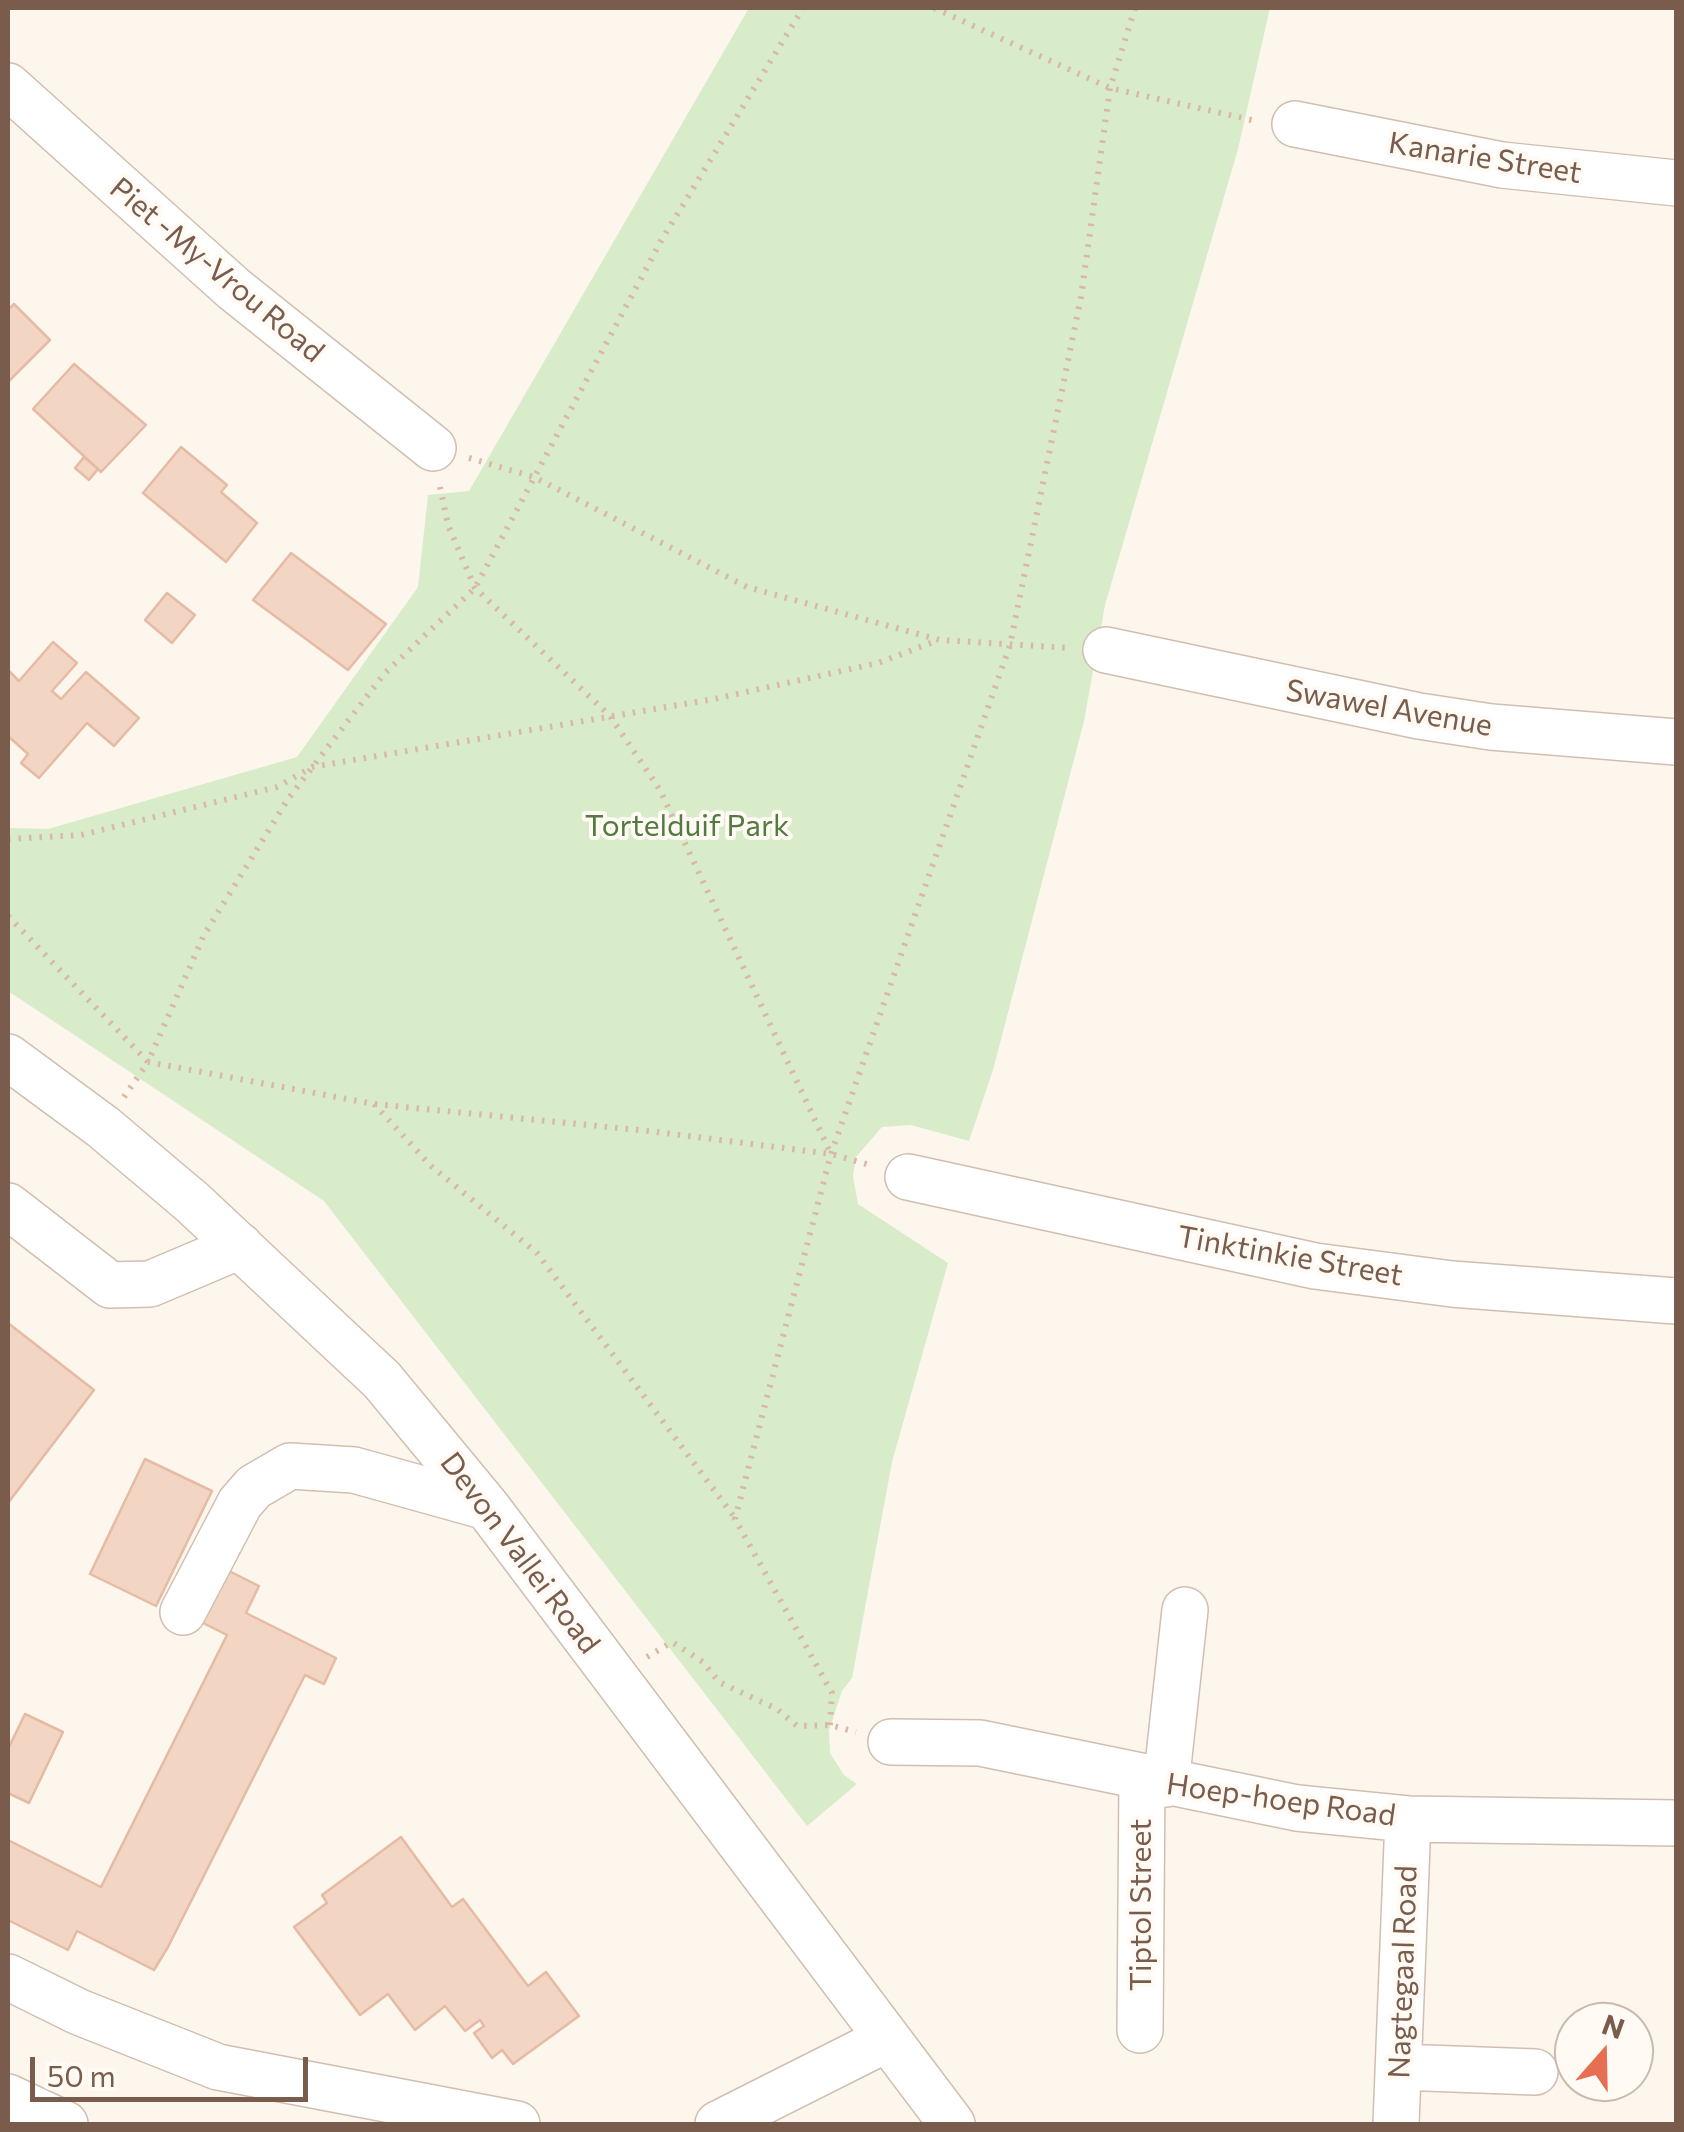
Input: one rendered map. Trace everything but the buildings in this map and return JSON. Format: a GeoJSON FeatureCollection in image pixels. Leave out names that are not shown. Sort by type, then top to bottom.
{"type":"FeatureCollection","features":[{"type":"Feature","properties":{"kind":"street","name":"Piet -My-Vrou Road"},"geometry":{"type":"LineString","coordinates":[[8,86],[234,289],[433,448]]}},
{"type":"Feature","properties":{"kind":"street","name":"Kanarie Street"},"geometry":{"type":"LineString","coordinates":[[1295,124],[1502,165],[1676,183]]}},
{"type":"Feature","properties":{"kind":"street","name":"Swawel Avenue"},"geometry":{"type":"LineString","coordinates":[[1106,650],[1418,716],[1491,727],[1676,742]]}},
{"type":"Feature","properties":{"kind":"street","name":"Devon Vallei Road"},"geometry":{"type":"LineString","coordinates":[[8,1058],[103,1127],[240,1246],[382,1380],[487,1507],[952,2124]]}},
{"type":"Feature","properties":{"kind":"street","name":"Tinktinkie Street"},"geometry":{"type":"LineString","coordinates":[[908,1177],[1315,1266],[1452,1284],[1676,1301]]}},
{"type":"Feature","properties":{"kind":"street"},"geometry":{"type":"LineString","coordinates":[[8,1206],[110,1286],[150,1284],[240,1246]]}},
{"type":"Feature","properties":{"kind":"street"},"geometry":{"type":"LineString","coordinates":[[184,1612],[240,1502],[263,1481],[290,1466],[354,1470],[487,1507]]}},
{"type":"Feature","properties":{"kind":"street","name":"Tiptol Street"},"geometry":{"type":"LineString","coordinates":[[1140,2030],[1154,1782],[1185,1610]]}},
{"type":"Feature","properties":{"kind":"street","name":"Hoep-hoep Road"},"geometry":{"type":"LineString","coordinates":[[891,1742],[980,1743],[1154,1782],[1297,1808],[1408,1819],[1676,1823]]}},
{"type":"Feature","properties":{"kind":"street","name":"Nagtegaal Road"},"geometry":{"type":"LineString","coordinates":[[1396,2124],[1408,1819]]}},
{"type":"Feature","properties":{"kind":"street"},"geometry":{"type":"LineString","coordinates":[[8,1976],[79,2012],[218,2067],[516,2124]]}},
{"type":"Feature","properties":{"kind":"street"},"geometry":{"type":"LineString","coordinates":[[718,2124],[887,2039]]}},
{"type":"Feature","properties":{"kind":"street"},"geometry":{"type":"LineString","coordinates":[[1399,2067],[1535,2072]]}},
{"type":"Feature","properties":{"kind":"street"},"geometry":{"type":"LineString","coordinates":[[8,2097],[65,2124]]}},
{"type":"Feature","properties":{"kind":"path"},"geometry":{"type":"LineString","coordinates":[[103,1127],[148,1062],[204,934],[312,766],[384,674],[476,588],[661,241],[803,8]]}},
{"type":"Feature","properties":{"kind":"path"},"geometry":{"type":"LineString","coordinates":[[934,8],[1110,88],[1236,119],[1295,124]]}},
{"type":"Feature","properties":{"kind":"path"},"geometry":{"type":"LineString","coordinates":[[736,1520],[831,1154],[1010,645],[1081,297],[1110,88],[1135,8]]}},
{"type":"Feature","properties":{"kind":"path"},"geometry":{"type":"LineString","coordinates":[[831,1154],[660,790],[610,716],[476,588],[448,525],[433,448],[534,478],[746,587],[940,640],[1106,650]]}},
{"type":"Feature","properties":{"kind":"path"},"geometry":{"type":"LineString","coordinates":[[8,839],[98,831],[276,787],[312,766],[714,700],[878,663],[940,640]]}},
{"type":"Feature","properties":{"kind":"path"},"geometry":{"type":"LineString","coordinates":[[8,916],[148,1062],[374,1104],[831,1154],[908,1177]]}},
{"type":"Feature","properties":{"kind":"path"},"geometry":{"type":"LineString","coordinates":[[374,1104],[430,1166],[537,1253],[736,1520],[832,1693],[830,1725]]}},
{"type":"Feature","properties":{"kind":"path"},"geometry":{"type":"LineString","coordinates":[[616,1679],[672,1642],[704,1662],[720,1682],[777,1709],[796,1726],[830,1725],[891,1742]]}},
{"type":"Feature","properties":{"kind":"green space","name":"Tortelduif Park"},"geometry":{"type":"Polygon","coordinates":[[[749,8],[1270,8],[1238,149],[1105,605],[1084,721],[993,1070],[969,1141],[911,1125],[882,1127],[856,1157],[853,1176],[858,1204],[948,1263],[892,1462],[852,1678],[842,1691],[829,1730],[830,1753],[844,1775],[857,1784],[807,1826],[324,1201],[8,991],[8,828],[48,829],[297,757],[418,587],[428,495],[469,491],[749,8]]]}}]}
